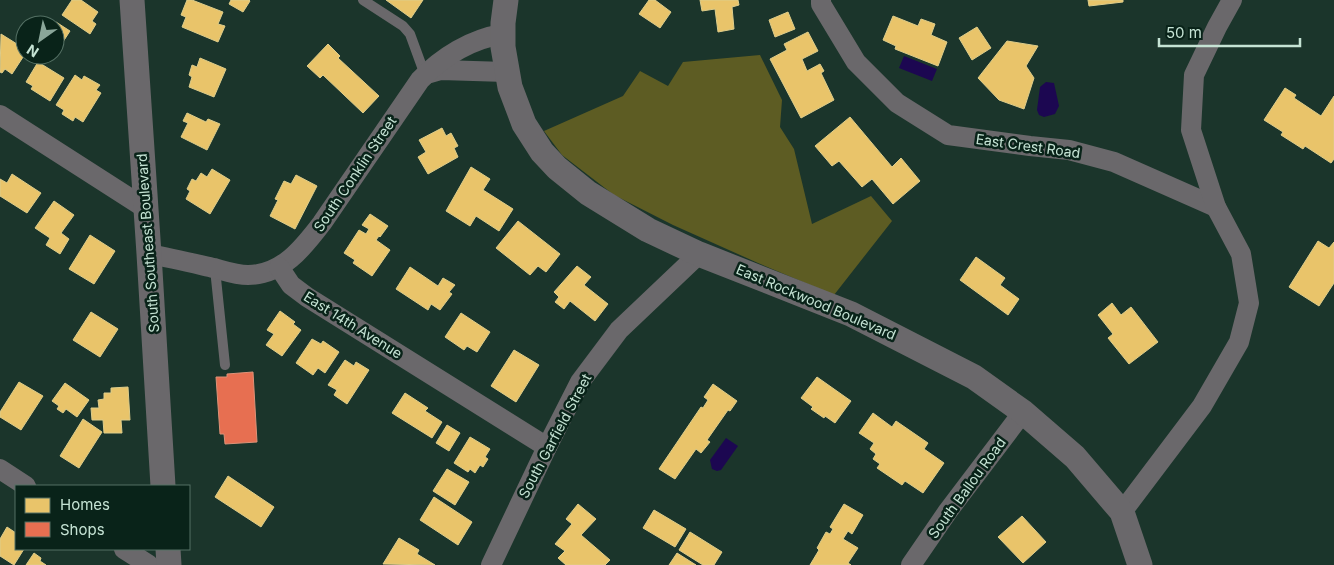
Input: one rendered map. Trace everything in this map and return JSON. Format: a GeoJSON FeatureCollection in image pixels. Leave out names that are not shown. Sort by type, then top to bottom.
{"type":"FeatureCollection","features":[{"type":"Feature","properties":{"kind":"street","name":"South Southeast Boulevard"},"geometry":{"type":"LineString","coordinates":[[132,0],[163,485]]}},
{"type":"Feature","properties":{"kind":"street","name":"East Rockwood Boulevard"},"geometry":{"type":"LineString","coordinates":[[506,0],[503,34],[506,72],[514,102],[536,144],[556,168],[588,193],[648,230],[698,254],[851,314],[974,376],[1023,412],[1075,457],[1122,512],[1140,565]]}},
{"type":"Feature","properties":{"kind":"street","name":"East Crest Road"},"geometry":{"type":"LineString","coordinates":[[820,0],[856,62],[897,103],[948,135],[1069,150],[1114,162],[1216,207]]}},
{"type":"Feature","properties":{"kind":"street"},"geometry":{"type":"LineString","coordinates":[[1122,512],[1202,406],[1239,342],[1249,303],[1242,254],[1216,207],[1191,130],[1194,75],[1232,0]]}},
{"type":"Feature","properties":{"kind":"street","name":"South Conklin Street"},"geometry":{"type":"LineString","coordinates":[[279,267],[298,252],[314,235],[410,92],[425,75],[456,51],[485,38],[503,34]]}},
{"type":"Feature","properties":{"kind":"street"},"geometry":{"type":"LineString","coordinates":[[425,75],[441,70],[506,72]]}},
{"type":"Feature","properties":{"kind":"street"},"geometry":{"type":"LineString","coordinates":[[0,115],[145,208]]}},
{"type":"Feature","properties":{"kind":"street"},"geometry":{"type":"LineString","coordinates":[[149,254],[248,275],[266,272],[279,267]]}},
{"type":"Feature","properties":{"kind":"street","name":"South Garfield Street"},"geometry":{"type":"LineString","coordinates":[[490,565],[580,382],[619,330],[698,254]]}},
{"type":"Feature","properties":{"kind":"street","name":"East 14th Avenue"},"geometry":{"type":"LineString","coordinates":[[279,267],[292,285],[307,297],[547,447]]}},
{"type":"Feature","properties":{"kind":"street","name":"South Ballou Road"},"geometry":{"type":"LineString","coordinates":[[911,565],[948,511],[1023,412]]}},
{"type":"Feature","properties":{"kind":"street"},"geometry":{"type":"LineString","coordinates":[[0,470],[24,485]]}},
{"type":"Feature","properties":{"kind":"street"},"geometry":{"type":"LineString","coordinates":[[126,550],[149,565]]}},
{"type":"Feature","properties":{"kind":"street"},"geometry":{"type":"LineString","coordinates":[[168,550],[169,565]]}},
{"type":"Feature","properties":{"kind":"lane"},"geometry":{"type":"LineString","coordinates":[[363,0],[403,26],[410,34],[425,75]]}},
{"type":"Feature","properties":{"kind":"lane"},"geometry":{"type":"LineString","coordinates":[[215,269],[225,364]]}},
{"type":"Feature","properties":{"kind":"shaded area"},"geometry":{"type":"Polygon","coordinates":[[[760,55],[782,100],[780,127],[794,149],[812,224],[871,196],[892,221],[834,295],[673,225],[614,195],[562,155],[544,131],[623,96],[640,71],[668,86],[683,62],[760,55]]]}},
{"type":"Feature","properties":{"kind":"shaded area"},"geometry":{"type":"Polygon","coordinates":[[[904,56],[937,69],[932,81],[899,68],[904,56]]]}},
{"type":"Feature","properties":{"kind":"shaded area"},"geometry":{"type":"Polygon","coordinates":[[[1046,82],[1054,83],[1059,106],[1055,114],[1044,117],[1039,115],[1037,110],[1040,87],[1046,82]]]}},
{"type":"Feature","properties":{"kind":"shaded area"},"geometry":{"type":"Polygon","coordinates":[[[726,438],[738,446],[721,470],[717,471],[712,469],[710,460],[726,438]]]}},
{"type":"Feature","properties":{"kind":"building: Homes"},"geometry":{"type":"Polygon","coordinates":[[[72,0],[81,0],[98,12],[92,21],[96,24],[90,34],[65,17],[65,15],[62,15],[72,0]]]}},
{"type":"Feature","properties":{"kind":"building: Homes"},"geometry":{"type":"Polygon","coordinates":[[[187,0],[192,0],[223,12],[218,24],[225,26],[218,42],[182,27],[186,17],[181,15],[187,0]]]}},
{"type":"Feature","properties":{"kind":"building: Homes"},"geometry":{"type":"Polygon","coordinates":[[[231,0],[250,1],[243,12],[229,4],[231,0]]]}},
{"type":"Feature","properties":{"kind":"building: Homes"},"geometry":{"type":"Polygon","coordinates":[[[386,0],[423,0],[411,18],[386,0]]]}},
{"type":"Feature","properties":{"kind":"building: Homes"},"geometry":{"type":"Polygon","coordinates":[[[649,0],[655,0],[671,12],[660,28],[639,14],[649,0]]]}},
{"type":"Feature","properties":{"kind":"building: Homes"},"geometry":{"type":"Polygon","coordinates":[[[700,0],[738,0],[739,5],[732,7],[734,29],[718,32],[715,9],[702,11],[700,0]]]}},
{"type":"Feature","properties":{"kind":"building: Homes"},"geometry":{"type":"Polygon","coordinates":[[[1088,0],[1123,0],[1123,2],[1089,6],[1088,0]]]}},
{"type":"Feature","properties":{"kind":"building: Homes"},"geometry":{"type":"Polygon","coordinates":[[[788,12],[795,29],[775,37],[769,20],[788,12]]]}},
{"type":"Feature","properties":{"kind":"building: Homes"},"geometry":{"type":"Polygon","coordinates":[[[893,16],[918,26],[921,19],[935,24],[931,35],[947,42],[938,66],[895,49],[896,46],[883,40],[893,16]]]}},
{"type":"Feature","properties":{"kind":"building: Homes"},"geometry":{"type":"Polygon","coordinates":[[[977,27],[991,48],[972,60],[959,38],[977,27]]]}},
{"type":"Feature","properties":{"kind":"building: Homes"},"geometry":{"type":"Polygon","coordinates":[[[65,28],[70,31],[65,39],[65,28]]]}},
{"type":"Feature","properties":{"kind":"building: Homes"},"geometry":{"type":"Polygon","coordinates":[[[808,32],[818,51],[802,59],[807,71],[820,64],[824,71],[821,73],[834,100],[801,118],[770,59],[787,50],[784,44],[808,32]]]}},
{"type":"Feature","properties":{"kind":"building: Homes"},"geometry":{"type":"Polygon","coordinates":[[[1,34],[15,43],[15,65],[18,65],[12,74],[5,69],[2,73],[0,72],[1,34]]]}},
{"type":"Feature","properties":{"kind":"building: Homes"},"geometry":{"type":"Polygon","coordinates":[[[1007,41],[1038,46],[1026,66],[1034,78],[1024,109],[999,100],[978,78],[1007,41]]]}},
{"type":"Feature","properties":{"kind":"building: Homes"},"geometry":{"type":"Polygon","coordinates":[[[328,44],[340,56],[338,58],[379,96],[363,113],[323,75],[320,78],[307,66],[328,44]]]}},
{"type":"Feature","properties":{"kind":"building: Homes"},"geometry":{"type":"Polygon","coordinates":[[[200,58],[226,69],[214,97],[189,87],[192,77],[189,75],[192,65],[197,67],[200,58]]]}},
{"type":"Feature","properties":{"kind":"building: Homes"},"geometry":{"type":"Polygon","coordinates":[[[36,65],[43,65],[64,78],[50,101],[31,89],[33,86],[26,82],[36,65]]]}},
{"type":"Feature","properties":{"kind":"building: Homes"},"geometry":{"type":"Polygon","coordinates":[[[75,75],[82,80],[84,76],[100,85],[96,90],[101,93],[83,122],[75,117],[73,121],[62,114],[64,110],[56,105],[75,75]]]}},
{"type":"Feature","properties":{"kind":"building: Homes"},"geometry":{"type":"Polygon","coordinates":[[[1285,88],[1296,95],[1294,98],[1321,116],[1334,96],[1334,159],[1331,163],[1305,146],[1303,149],[1281,135],[1283,132],[1264,120],[1285,88]]]}},
{"type":"Feature","properties":{"kind":"building: Homes"},"geometry":{"type":"Polygon","coordinates":[[[187,113],[206,122],[208,119],[220,124],[207,150],[181,137],[188,123],[183,121],[187,113]]]}},
{"type":"Feature","properties":{"kind":"building: Homes"},"geometry":{"type":"Polygon","coordinates":[[[850,117],[892,167],[901,158],[920,181],[893,204],[872,179],[862,187],[839,161],[832,166],[815,146],[850,117]]]}},
{"type":"Feature","properties":{"kind":"building: Homes"},"geometry":{"type":"Polygon","coordinates":[[[442,128],[446,136],[451,133],[458,146],[454,148],[458,157],[428,174],[418,157],[426,152],[419,140],[442,128]]]}},
{"type":"Feature","properties":{"kind":"building: Homes"},"geometry":{"type":"Polygon","coordinates":[[[471,167],[490,179],[483,190],[513,209],[499,231],[476,216],[470,226],[446,211],[471,167]]]}},
{"type":"Feature","properties":{"kind":"building: Homes"},"geometry":{"type":"Polygon","coordinates":[[[212,169],[230,180],[210,214],[186,199],[190,191],[187,189],[192,179],[196,181],[201,173],[207,177],[212,169]]]}},
{"type":"Feature","properties":{"kind":"building: Homes"},"geometry":{"type":"Polygon","coordinates":[[[12,174],[41,193],[27,213],[0,196],[0,179],[7,183],[12,174]]]}},
{"type":"Feature","properties":{"kind":"building: Homes"},"geometry":{"type":"Polygon","coordinates":[[[296,175],[317,186],[295,229],[270,216],[278,200],[275,199],[284,181],[291,184],[296,175]]]}},
{"type":"Feature","properties":{"kind":"building: Homes"},"geometry":{"type":"Polygon","coordinates":[[[54,201],[74,215],[61,233],[69,239],[60,254],[46,245],[50,238],[35,228],[54,201]]]}},
{"type":"Feature","properties":{"kind":"building: Homes"},"geometry":{"type":"Polygon","coordinates":[[[370,214],[388,226],[376,240],[390,250],[372,276],[353,263],[355,260],[344,253],[359,230],[366,234],[369,229],[362,225],[370,214]]]}},
{"type":"Feature","properties":{"kind":"building: Homes"},"geometry":{"type":"Polygon","coordinates":[[[518,221],[560,254],[546,272],[538,266],[530,275],[496,248],[518,221]]]}},
{"type":"Feature","properties":{"kind":"building: Homes"},"geometry":{"type":"Polygon","coordinates":[[[90,235],[115,251],[94,284],[69,269],[90,235]]]}},
{"type":"Feature","properties":{"kind":"building: Homes"},"geometry":{"type":"Polygon","coordinates":[[[1318,241],[1329,248],[1334,242],[1334,283],[1319,306],[1289,287],[1318,241]]]}},
{"type":"Feature","properties":{"kind":"building: Homes"},"geometry":{"type":"Polygon","coordinates":[[[976,257],[1005,278],[1000,285],[1019,299],[1008,315],[960,280],[976,257]]]}},
{"type":"Feature","properties":{"kind":"building: Homes"},"geometry":{"type":"Polygon","coordinates":[[[577,266],[591,277],[584,285],[608,304],[595,321],[570,301],[564,309],[555,302],[559,297],[554,292],[577,266]]]}},
{"type":"Feature","properties":{"kind":"building: Homes"},"geometry":{"type":"Polygon","coordinates":[[[410,267],[438,286],[443,278],[455,285],[449,292],[452,294],[440,310],[431,304],[428,310],[396,289],[410,267]]]}},
{"type":"Feature","properties":{"kind":"building: Homes"},"geometry":{"type":"Polygon","coordinates":[[[1112,303],[1121,315],[1131,307],[1158,342],[1129,364],[1108,338],[1113,334],[1098,315],[1112,303]]]}},
{"type":"Feature","properties":{"kind":"building: Homes"},"geometry":{"type":"Polygon","coordinates":[[[280,311],[295,322],[293,324],[301,330],[282,356],[266,345],[274,334],[267,330],[280,311]]]}},
{"type":"Feature","properties":{"kind":"building: Homes"},"geometry":{"type":"Polygon","coordinates":[[[91,312],[118,329],[100,357],[73,340],[91,312]]]}},
{"type":"Feature","properties":{"kind":"building: Homes"},"geometry":{"type":"Polygon","coordinates":[[[461,313],[490,332],[477,352],[467,346],[464,350],[445,337],[461,313]]]}},
{"type":"Feature","properties":{"kind":"building: Homes"},"geometry":{"type":"Polygon","coordinates":[[[312,339],[321,344],[323,341],[339,352],[325,373],[318,368],[313,375],[296,363],[312,339]]]}},
{"type":"Feature","properties":{"kind":"building: Homes"},"geometry":{"type":"Polygon","coordinates":[[[514,350],[539,365],[516,402],[491,386],[514,350]]]}},
{"type":"Feature","properties":{"kind":"building: Homes"},"geometry":{"type":"Polygon","coordinates":[[[345,360],[354,366],[356,362],[369,370],[347,404],[334,395],[337,390],[328,385],[345,360]]]}},
{"type":"Feature","properties":{"kind":"building: Homes"},"geometry":{"type":"Polygon","coordinates":[[[817,377],[851,401],[835,423],[811,409],[813,407],[801,398],[817,377]]]}},
{"type":"Feature","properties":{"kind":"building: Homes"},"geometry":{"type":"Polygon","coordinates":[[[19,382],[43,396],[21,430],[0,417],[0,412],[19,382]]]}},
{"type":"Feature","properties":{"kind":"building: Homes"},"geometry":{"type":"Polygon","coordinates":[[[65,383],[89,400],[77,417],[66,409],[63,413],[57,409],[59,406],[52,401],[65,383]]]}},
{"type":"Feature","properties":{"kind":"building: Homes"},"geometry":{"type":"Polygon","coordinates":[[[713,384],[737,401],[730,411],[728,410],[707,440],[710,442],[701,453],[696,449],[675,479],[659,469],[701,407],[703,408],[708,400],[704,397],[713,384]]]}},
{"type":"Feature","properties":{"kind":"building: Homes"},"geometry":{"type":"Polygon","coordinates":[[[128,387],[130,420],[121,420],[122,433],[104,433],[103,420],[92,420],[91,408],[99,408],[98,400],[104,399],[104,393],[111,393],[111,388],[128,387]]]}},
{"type":"Feature","properties":{"kind":"building: Homes"},"geometry":{"type":"Polygon","coordinates":[[[405,393],[428,408],[425,411],[442,422],[432,438],[392,413],[405,393]]]}},
{"type":"Feature","properties":{"kind":"building: Homes"},"geometry":{"type":"Polygon","coordinates":[[[873,413],[892,427],[896,421],[928,443],[924,449],[944,463],[923,493],[905,481],[902,485],[877,468],[880,464],[873,459],[876,454],[870,449],[874,443],[859,433],[873,413]]]}},
{"type":"Feature","properties":{"kind":"building: Homes"},"geometry":{"type":"Polygon","coordinates":[[[83,419],[102,432],[79,468],[60,456],[83,419]]]}},
{"type":"Feature","properties":{"kind":"building: Homes"},"geometry":{"type":"Polygon","coordinates":[[[447,425],[460,433],[449,451],[436,443],[447,425]]]}},
{"type":"Feature","properties":{"kind":"building: Homes"},"geometry":{"type":"Polygon","coordinates":[[[470,437],[490,449],[485,457],[488,459],[483,467],[480,465],[475,473],[470,469],[468,472],[454,463],[470,437]]]}},
{"type":"Feature","properties":{"kind":"building: Homes"},"geometry":{"type":"Polygon","coordinates":[[[447,469],[469,482],[455,505],[433,491],[447,469]]]}},
{"type":"Feature","properties":{"kind":"building: Homes"},"geometry":{"type":"Polygon","coordinates":[[[228,476],[274,507],[261,527],[215,497],[228,476]]]}},
{"type":"Feature","properties":{"kind":"building: Homes"},"geometry":{"type":"Polygon","coordinates":[[[434,497],[472,522],[458,545],[420,520],[434,497]]]}},
{"type":"Feature","properties":{"kind":"building: Homes"},"geometry":{"type":"Polygon","coordinates":[[[578,504],[596,519],[581,535],[610,560],[605,565],[566,565],[558,558],[565,551],[555,544],[572,524],[566,519],[578,504]]]}},
{"type":"Feature","properties":{"kind":"building: Homes"},"geometry":{"type":"Polygon","coordinates":[[[844,504],[863,515],[852,534],[848,531],[843,539],[858,548],[848,563],[851,565],[810,565],[819,550],[817,548],[826,532],[830,534],[833,529],[830,527],[844,504]]]}},
{"type":"Feature","properties":{"kind":"building: Homes"},"geometry":{"type":"Polygon","coordinates":[[[654,510],[686,529],[675,547],[643,528],[654,510]]]}},
{"type":"Feature","properties":{"kind":"building: Homes"},"geometry":{"type":"Polygon","coordinates":[[[1022,516],[1046,542],[1023,563],[998,537],[1022,516]]]}},
{"type":"Feature","properties":{"kind":"building: Homes"},"geometry":{"type":"Polygon","coordinates":[[[7,527],[15,532],[15,550],[23,550],[14,565],[0,556],[0,539],[7,527]]]}},
{"type":"Feature","properties":{"kind":"building: Homes"},"geometry":{"type":"Polygon","coordinates":[[[690,532],[722,552],[714,565],[703,565],[679,550],[690,532]]]}},
{"type":"Feature","properties":{"kind":"building: Homes"},"geometry":{"type":"Polygon","coordinates":[[[399,538],[419,550],[417,554],[435,565],[383,564],[399,538]]]}},
{"type":"Feature","properties":{"kind":"building: Homes"},"geometry":{"type":"Polygon","coordinates":[[[34,553],[41,558],[40,561],[46,565],[26,565],[34,553]]]}},
{"type":"Feature","properties":{"kind":"building: Homes"},"geometry":{"type":"Polygon","coordinates":[[[677,553],[696,565],[669,565],[677,553]]]}},
{"type":"Feature","properties":{"kind":"building: Shops"},"geometry":{"type":"Polygon","coordinates":[[[253,372],[257,442],[225,444],[224,434],[220,434],[216,377],[253,372]]]}}]}
